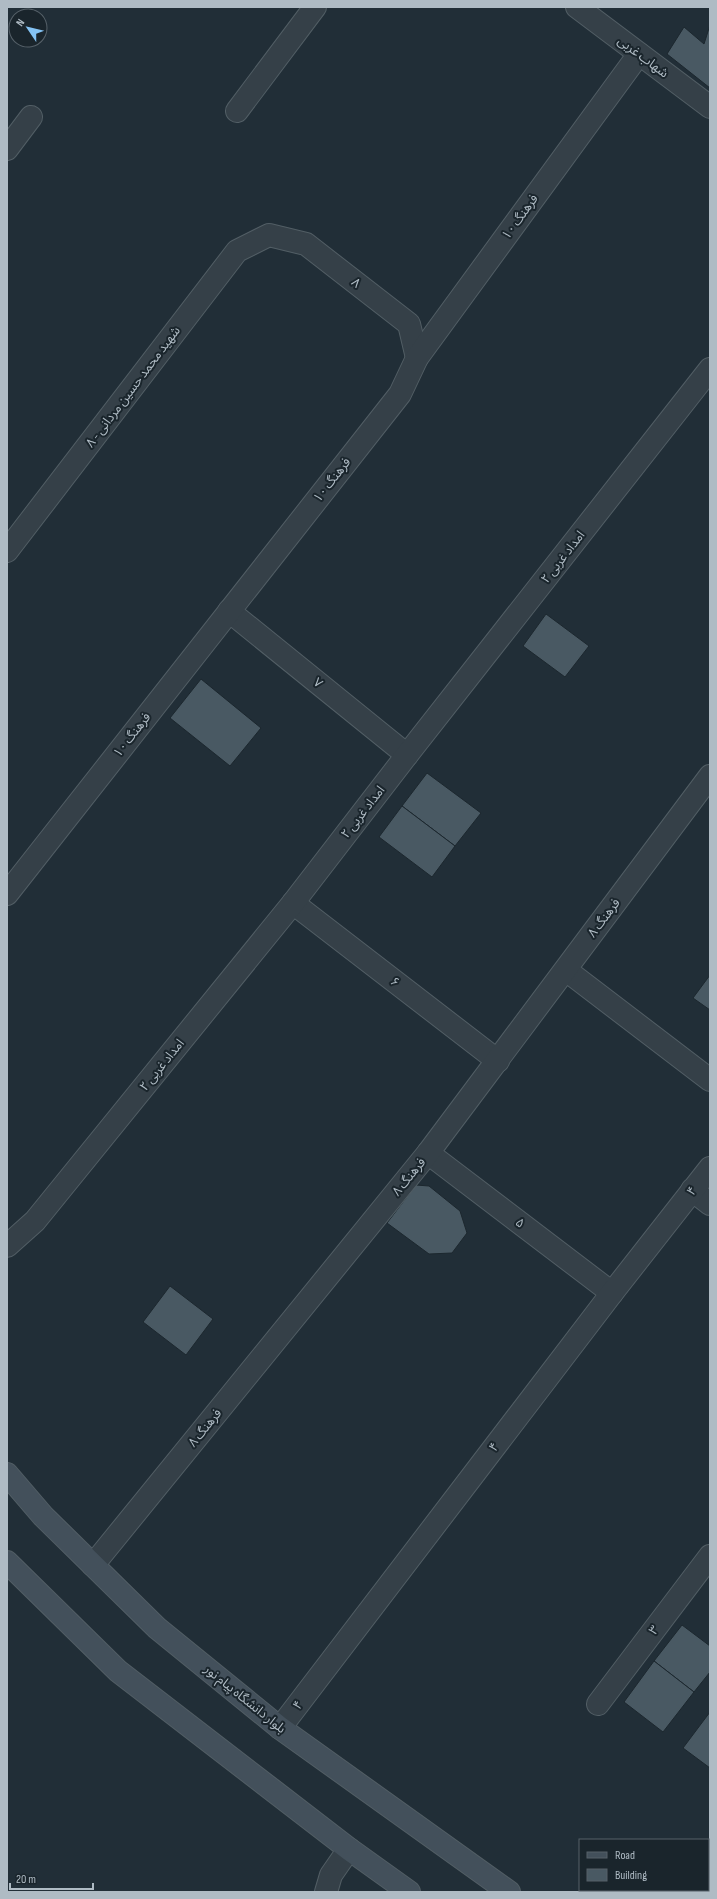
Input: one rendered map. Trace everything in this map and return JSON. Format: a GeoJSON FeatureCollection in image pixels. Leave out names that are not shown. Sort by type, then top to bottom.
{"type":"FeatureCollection","features":[{"type":"Feature","properties":{"kind":"street"},"geometry":{"type":"LineString","coordinates":[[237,110],[315,7]]}},
{"type":"Feature","properties":{"kind":"street","name":"شهاب غربی"},"geometry":{"type":"LineString","coordinates":[[577,7],[710,107]]}},
{"type":"Feature","properties":{"kind":"street","name":"فرهنگ ۱۰"},"geometry":{"type":"LineString","coordinates":[[7,894],[400,394],[417,358],[639,54]]}},
{"type":"Feature","properties":{"kind":"street"},"geometry":{"type":"LineString","coordinates":[[7,149],[31,117]]}},
{"type":"Feature","properties":{"kind":"street","name":"۸"},"geometry":{"type":"LineString","coordinates":[[269,234],[306,244],[409,324],[417,358]]}},
{"type":"Feature","properties":{"kind":"street","name":"شهید محمد حسین مردانی - ۸"},"geometry":{"type":"LineString","coordinates":[[8,548],[237,250],[269,234]]}},
{"type":"Feature","properties":{"kind":"street","name":"امداد غربی ۲"},"geometry":{"type":"LineString","coordinates":[[7,1246],[35,1221],[293,903],[407,755],[710,369]]}},
{"type":"Feature","properties":{"kind":"street","name":"۷"},"geometry":{"type":"LineString","coordinates":[[229,611],[407,755]]}},
{"type":"Feature","properties":{"kind":"street","name":"فرهنگ ۸"},"geometry":{"type":"LineString","coordinates":[[94,1566],[428,1153],[710,776]]}},
{"type":"Feature","properties":{"kind":"street","name":"۶"},"geometry":{"type":"LineString","coordinates":[[293,903],[498,1061]]}},
{"type":"Feature","properties":{"kind":"street"},"geometry":{"type":"LineString","coordinates":[[566,970],[710,1080]]}},
{"type":"Feature","properties":{"kind":"street","name":"۵"},"geometry":{"type":"LineString","coordinates":[[428,1153],[612,1293]]}},
{"type":"Feature","properties":{"kind":"street","name":"۴"},"geometry":{"type":"LineString","coordinates":[[280,1728],[612,1293],[710,1168]]}},
{"type":"Feature","properties":{"kind":"street"},"geometry":{"type":"LineString","coordinates":[[692,1190],[710,1204]]}},
{"type":"Feature","properties":{"kind":"street","name":"بلوار دانشگاه پیام نور"},"geometry":{"type":"LineString","coordinates":[[7,1474],[43,1516],[156,1628],[280,1728],[509,1892]]}},
{"type":"Feature","properties":{"kind":"street","name":"۳"},"geometry":{"type":"LineString","coordinates":[[598,1704],[710,1556]]}},
{"type":"Feature","properties":{"kind":"street"},"geometry":{"type":"LineString","coordinates":[[7,1562],[118,1671],[349,1849],[409,1892]]}},
{"type":"Feature","properties":{"kind":"street"},"geometry":{"type":"LineString","coordinates":[[326,1892],[331,1874],[349,1849]]}},
{"type":"Feature","properties":{"kind":"building"},"geometry":{"type":"Polygon","coordinates":[[[710,25],[710,88],[667,54],[684,27],[704,44],[710,25]]]}},
{"type":"Feature","properties":{"kind":"building"},"geometry":{"type":"Polygon","coordinates":[[[546,614],[589,646],[565,677],[523,646],[546,614]]]}},
{"type":"Feature","properties":{"kind":"building"},"geometry":{"type":"Polygon","coordinates":[[[201,679],[261,728],[230,766],[170,718],[201,679]]]}},
{"type":"Feature","properties":{"kind":"building"},"geometry":{"type":"Polygon","coordinates":[[[427,773],[481,813],[455,846],[402,806],[427,773]]]}},
{"type":"Feature","properties":{"kind":"building"},"geometry":{"type":"Polygon","coordinates":[[[402,806],[455,846],[432,877],[379,837],[402,806]]]}},
{"type":"Feature","properties":{"kind":"building"},"geometry":{"type":"Polygon","coordinates":[[[710,975],[710,1010],[693,998],[710,975]]]}},
{"type":"Feature","properties":{"kind":"building"},"geometry":{"type":"Polygon","coordinates":[[[416,1185],[429,1186],[460,1211],[467,1233],[452,1253],[429,1254],[387,1223],[416,1185]]]}},
{"type":"Feature","properties":{"kind":"building"},"geometry":{"type":"Polygon","coordinates":[[[170,1286],[213,1319],[186,1355],[143,1322],[170,1286]]]}},
{"type":"Feature","properties":{"kind":"building"},"geometry":{"type":"Polygon","coordinates":[[[682,1625],[710,1646],[710,1672],[694,1692],[654,1661],[682,1625]]]}},
{"type":"Feature","properties":{"kind":"building"},"geometry":{"type":"Polygon","coordinates":[[[654,1661],[694,1692],[663,1732],[624,1702],[654,1661]]]}},
{"type":"Feature","properties":{"kind":"building"},"geometry":{"type":"Polygon","coordinates":[[[710,1712],[710,1768],[683,1748],[710,1712]]]}}]}
